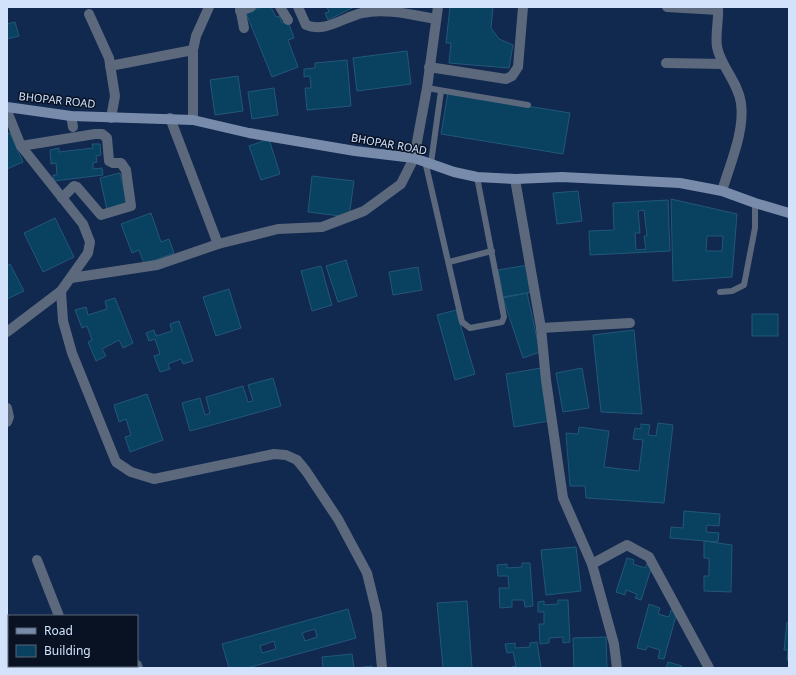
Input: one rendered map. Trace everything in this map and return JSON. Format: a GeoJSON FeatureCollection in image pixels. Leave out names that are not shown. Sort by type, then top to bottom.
{"type":"FeatureCollection","features":[{"type":"Feature","properties":{"kind":"street"},"geometry":{"type":"LineString","coordinates":[[193,120],[193,50],[196,36],[209,7]]}},
{"type":"Feature","properties":{"kind":"street"},"geometry":{"type":"LineString","coordinates":[[244,28],[240,9],[251,7]]}},
{"type":"Feature","properties":{"kind":"street"},"geometry":{"type":"LineString","coordinates":[[280,7],[288,20]]}},
{"type":"Feature","properties":{"kind":"street"},"geometry":{"type":"LineString","coordinates":[[298,7],[306,25],[314,28],[324,27],[361,14],[381,11],[436,18]]}},
{"type":"Feature","properties":{"kind":"street"},"geometry":{"type":"LineString","coordinates":[[71,278],[157,265],[218,244],[278,229],[322,227],[364,211],[401,184],[414,158],[438,7]]}},
{"type":"Feature","properties":{"kind":"street"},"geometry":{"type":"LineString","coordinates":[[429,68],[506,79],[512,76],[518,67],[523,7]]}},
{"type":"Feature","properties":{"kind":"street"},"geometry":{"type":"LineString","coordinates":[[666,7],[718,8],[717,46],[723,64],[741,102],[741,118],[722,192]]}},
{"type":"Feature","properties":{"kind":"street"},"geometry":{"type":"LineString","coordinates":[[89,14],[110,66],[115,96],[112,118]]}},
{"type":"Feature","properties":{"kind":"street"},"geometry":{"type":"LineString","coordinates":[[110,66],[193,50]]}},
{"type":"Feature","properties":{"kind":"street"},"geometry":{"type":"LineString","coordinates":[[666,63],[723,64]]}},
{"type":"Feature","properties":{"kind":"street","name":"BHOPAR ROAD"},"geometry":{"type":"LineString","coordinates":[[7,107],[72,116],[170,118],[193,120],[249,133],[355,151],[414,158],[454,172],[477,177],[515,179],[562,177],[653,180],[680,183],[722,192],[789,213]]}},
{"type":"Feature","properties":{"kind":"street"},"geometry":{"type":"LineString","coordinates":[[7,111],[21,146],[83,224],[90,242],[88,253],[61,291],[7,332]]}},
{"type":"Feature","properties":{"kind":"street"},"geometry":{"type":"LineString","coordinates":[[72,116],[73,127]]}},
{"type":"Feature","properties":{"kind":"street"},"geometry":{"type":"LineString","coordinates":[[170,118],[218,244]]}},
{"type":"Feature","properties":{"kind":"street"},"geometry":{"type":"LineString","coordinates":[[21,146],[94,134],[102,134],[106,138],[109,160],[113,163],[121,163],[126,170],[131,206],[101,214],[77,186],[74,186],[62,198]]}},
{"type":"Feature","properties":{"kind":"street"},"geometry":{"type":"LineString","coordinates":[[515,179],[542,328],[546,380],[563,498],[592,564],[614,644],[617,668]]}},
{"type":"Feature","properties":{"kind":"street"},"geometry":{"type":"LineString","coordinates":[[61,291],[63,321],[72,354],[116,462],[131,472],[154,479],[274,454],[286,455],[297,460],[338,519],[367,573],[377,614],[382,668]]}},
{"type":"Feature","properties":{"kind":"street"},"geometry":{"type":"LineString","coordinates":[[542,328],[630,323]]}},
{"type":"Feature","properties":{"kind":"street"},"geometry":{"type":"LineString","coordinates":[[7,408],[9,417],[7,422]]}},
{"type":"Feature","properties":{"kind":"street"},"geometry":{"type":"LineString","coordinates":[[592,564],[612,552],[628,545],[650,557],[709,668]]}},
{"type":"Feature","properties":{"kind":"street"},"geometry":{"type":"LineString","coordinates":[[37,560],[59,615]]}},
{"type":"Feature","properties":{"kind":"lane"},"geometry":{"type":"LineString","coordinates":[[426,88],[528,105]]}},
{"type":"Feature","properties":{"kind":"lane"},"geometry":{"type":"LineString","coordinates":[[441,91],[428,162],[462,322],[465,326],[470,328],[502,322],[504,312],[477,177]]}},
{"type":"Feature","properties":{"kind":"lane"},"geometry":{"type":"LineString","coordinates":[[720,292],[732,291],[744,285],[755,228],[755,203]]}},
{"type":"Feature","properties":{"kind":"lane"},"geometry":{"type":"LineString","coordinates":[[449,262],[492,251]]}},
{"type":"Feature","properties":{"kind":"building"},"geometry":{"type":"Polygon","coordinates":[[[262,7],[271,7],[276,17],[279,16],[282,23],[288,21],[294,38],[288,40],[298,67],[272,77],[246,13],[262,7]]]}},
{"type":"Feature","properties":{"kind":"building"},"geometry":{"type":"Polygon","coordinates":[[[327,7],[352,8],[328,20],[325,13],[329,12],[327,7]]]}},
{"type":"Feature","properties":{"kind":"building"},"geometry":{"type":"Polygon","coordinates":[[[450,7],[493,7],[491,28],[499,39],[513,45],[509,68],[449,63],[451,43],[446,43],[450,7]]]}},
{"type":"Feature","properties":{"kind":"building"},"geometry":{"type":"Polygon","coordinates":[[[15,22],[19,36],[7,39],[7,24],[15,22]]]}},
{"type":"Feature","properties":{"kind":"building"},"geometry":{"type":"Polygon","coordinates":[[[407,51],[411,84],[357,91],[353,58],[407,51]]]}},
{"type":"Feature","properties":{"kind":"building"},"geometry":{"type":"Polygon","coordinates":[[[347,60],[351,106],[307,110],[305,88],[311,88],[310,76],[304,77],[304,69],[315,68],[315,63],[347,60]]]}},
{"type":"Feature","properties":{"kind":"building"},"geometry":{"type":"Polygon","coordinates":[[[238,76],[243,111],[215,115],[210,80],[238,76]]]}},
{"type":"Feature","properties":{"kind":"building"},"geometry":{"type":"Polygon","coordinates":[[[274,88],[278,115],[252,119],[248,92],[274,88]]]}},
{"type":"Feature","properties":{"kind":"building"},"geometry":{"type":"Polygon","coordinates":[[[448,93],[570,113],[563,154],[441,134],[448,93]]]}},
{"type":"Feature","properties":{"kind":"building"},"geometry":{"type":"Polygon","coordinates":[[[10,133],[23,162],[7,169],[7,134],[10,133]]]}},
{"type":"Feature","properties":{"kind":"building"},"geometry":{"type":"Polygon","coordinates":[[[269,139],[280,174],[261,180],[249,146],[269,139]]]}},
{"type":"Feature","properties":{"kind":"building"},"geometry":{"type":"Polygon","coordinates":[[[92,144],[100,144],[101,155],[96,156],[97,162],[93,163],[93,169],[102,168],[103,175],[54,181],[53,175],[57,175],[56,163],[51,164],[50,150],[59,148],[59,152],[93,148],[92,144]]]}},
{"type":"Feature","properties":{"kind":"building"},"geometry":{"type":"Polygon","coordinates":[[[120,173],[128,206],[107,210],[100,178],[120,173]]]}},
{"type":"Feature","properties":{"kind":"building"},"geometry":{"type":"Polygon","coordinates":[[[312,176],[354,181],[349,217],[308,212],[312,176]]]}},
{"type":"Feature","properties":{"kind":"building"},"geometry":{"type":"Polygon","coordinates":[[[578,191],[582,221],[557,224],[553,193],[578,191]]]}},
{"type":"Feature","properties":{"kind":"building"},"geometry":{"type":"Polygon","coordinates":[[[671,199],[737,214],[732,277],[673,281],[671,199]],[[707,236],[706,251],[722,251],[723,236],[707,236]]]}},
{"type":"Feature","properties":{"kind":"building"},"geometry":{"type":"Polygon","coordinates":[[[668,200],[670,251],[590,255],[589,231],[614,230],[613,203],[668,200]],[[644,210],[638,211],[640,233],[635,233],[636,250],[646,249],[644,236],[647,236],[644,210]]]}},
{"type":"Feature","properties":{"kind":"building"},"geometry":{"type":"Polygon","coordinates":[[[151,213],[161,242],[169,239],[174,253],[144,264],[139,250],[132,253],[121,224],[151,213]]]}},
{"type":"Feature","properties":{"kind":"building"},"geometry":{"type":"Polygon","coordinates":[[[55,218],[74,257],[43,272],[24,233],[55,218]]]}},
{"type":"Feature","properties":{"kind":"building"},"geometry":{"type":"Polygon","coordinates":[[[346,260],[357,296],[338,302],[326,266],[346,260]]]}},
{"type":"Feature","properties":{"kind":"building"},"geometry":{"type":"Polygon","coordinates":[[[10,264],[24,291],[7,299],[7,266],[10,264]]]}},
{"type":"Feature","properties":{"kind":"building"},"geometry":{"type":"Polygon","coordinates":[[[528,265],[533,292],[503,297],[498,270],[528,265]]]}},
{"type":"Feature","properties":{"kind":"building"},"geometry":{"type":"Polygon","coordinates":[[[321,266],[332,305],[312,311],[301,271],[321,266]]]}},
{"type":"Feature","properties":{"kind":"building"},"geometry":{"type":"Polygon","coordinates":[[[418,267],[422,290],[393,295],[389,272],[418,267]]]}},
{"type":"Feature","properties":{"kind":"building"},"geometry":{"type":"Polygon","coordinates":[[[229,289],[241,328],[216,336],[203,297],[229,289]]]}},
{"type":"Feature","properties":{"kind":"building"},"geometry":{"type":"Polygon","coordinates":[[[527,293],[540,352],[523,358],[503,298],[527,293]]]}},
{"type":"Feature","properties":{"kind":"building"},"geometry":{"type":"Polygon","coordinates":[[[115,298],[133,343],[123,348],[119,340],[102,349],[106,356],[96,361],[88,342],[92,340],[87,326],[82,328],[75,310],[86,307],[88,315],[107,309],[105,301],[115,298]]]}},
{"type":"Feature","properties":{"kind":"building"},"geometry":{"type":"Polygon","coordinates":[[[456,310],[475,374],[455,380],[437,315],[456,310]]]}},
{"type":"Feature","properties":{"kind":"building"},"geometry":{"type":"Polygon","coordinates":[[[752,314],[778,314],[778,336],[752,336],[752,314]]]}},
{"type":"Feature","properties":{"kind":"building"},"geometry":{"type":"Polygon","coordinates":[[[179,321],[193,361],[183,364],[181,359],[168,364],[170,369],[160,372],[154,356],[160,354],[155,339],[149,341],[146,333],[154,330],[156,336],[172,331],[170,324],[179,321]]]}},
{"type":"Feature","properties":{"kind":"building"},"geometry":{"type":"Polygon","coordinates":[[[634,330],[642,414],[601,412],[593,335],[634,330]]]}},
{"type":"Feature","properties":{"kind":"building"},"geometry":{"type":"Polygon","coordinates":[[[541,368],[549,421],[514,427],[506,374],[541,368]]]}},
{"type":"Feature","properties":{"kind":"building"},"geometry":{"type":"Polygon","coordinates":[[[582,368],[589,408],[563,412],[556,373],[582,368]]]}},
{"type":"Feature","properties":{"kind":"building"},"geometry":{"type":"Polygon","coordinates":[[[273,378],[281,406],[190,431],[182,403],[200,398],[205,415],[210,413],[206,397],[243,386],[248,402],[253,401],[248,385],[273,378]]]}},
{"type":"Feature","properties":{"kind":"building"},"geometry":{"type":"Polygon","coordinates":[[[147,394],[163,440],[130,452],[125,437],[131,435],[126,419],[119,422],[114,405],[147,394]]]}},
{"type":"Feature","properties":{"kind":"building"},"geometry":{"type":"Polygon","coordinates":[[[658,423],[673,425],[664,503],[586,498],[585,486],[570,486],[566,433],[578,434],[579,427],[609,431],[604,467],[639,471],[643,440],[633,439],[635,428],[641,429],[641,424],[650,425],[648,435],[656,436],[658,423]]]}},
{"type":"Feature","properties":{"kind":"building"},"geometry":{"type":"Polygon","coordinates":[[[684,511],[720,514],[719,526],[707,525],[706,532],[719,533],[718,542],[670,538],[671,527],[683,528],[684,511]]]}},
{"type":"Feature","properties":{"kind":"building"},"geometry":{"type":"Polygon","coordinates":[[[704,541],[732,545],[731,592],[704,591],[704,576],[709,576],[709,558],[704,558],[704,541]]]}},
{"type":"Feature","properties":{"kind":"building"},"geometry":{"type":"Polygon","coordinates":[[[576,547],[581,591],[546,595],[541,550],[576,547]]]}},
{"type":"Feature","properties":{"kind":"building"},"geometry":{"type":"Polygon","coordinates":[[[627,558],[634,560],[633,564],[645,568],[647,564],[652,566],[641,600],[635,598],[637,594],[626,590],[625,595],[616,592],[627,558]]]}},
{"type":"Feature","properties":{"kind":"building"},"geometry":{"type":"Polygon","coordinates":[[[522,563],[530,563],[533,606],[525,607],[524,600],[512,600],[512,607],[500,608],[499,588],[509,588],[508,576],[498,576],[497,565],[507,564],[507,568],[522,567],[522,563]]]}},
{"type":"Feature","properties":{"kind":"building"},"geometry":{"type":"Polygon","coordinates":[[[558,600],[568,600],[570,642],[563,643],[563,637],[549,638],[549,643],[540,644],[539,624],[544,624],[544,612],[538,612],[538,602],[544,601],[544,605],[558,604],[558,600]]]}},
{"type":"Feature","properties":{"kind":"building"},"geometry":{"type":"Polygon","coordinates":[[[467,601],[472,668],[443,668],[437,603],[467,601]]]}},
{"type":"Feature","properties":{"kind":"building"},"geometry":{"type":"Polygon","coordinates":[[[649,604],[660,608],[658,614],[669,617],[671,610],[677,612],[664,659],[658,658],[660,650],[647,646],[646,650],[637,648],[649,604]]]}},
{"type":"Feature","properties":{"kind":"building"},"geometry":{"type":"Polygon","coordinates":[[[348,609],[356,638],[247,668],[229,668],[222,644],[348,609]],[[315,629],[302,633],[305,641],[317,637],[315,629]],[[274,641],[260,646],[262,653],[276,649],[274,641]]]}},
{"type":"Feature","properties":{"kind":"building"},"geometry":{"type":"Polygon","coordinates":[[[787,622],[789,623],[789,660],[787,660],[788,650],[784,650],[787,622]]]}},
{"type":"Feature","properties":{"kind":"building"},"geometry":{"type":"Polygon","coordinates":[[[606,637],[607,668],[574,668],[573,638],[606,637]]]}},
{"type":"Feature","properties":{"kind":"building"},"geometry":{"type":"Polygon","coordinates":[[[537,642],[541,668],[509,668],[516,666],[513,652],[507,653],[505,644],[515,643],[515,648],[530,647],[530,643],[537,642]]]}},
{"type":"Feature","properties":{"kind":"building"},"geometry":{"type":"Polygon","coordinates":[[[352,654],[354,668],[323,668],[322,657],[352,654]]]}},
{"type":"Feature","properties":{"kind":"building"},"geometry":{"type":"Polygon","coordinates":[[[668,662],[682,666],[681,668],[666,668],[668,662]]]}},
{"type":"Feature","properties":{"kind":"building"},"geometry":{"type":"Polygon","coordinates":[[[372,666],[373,668],[354,668],[372,666]]]}}]}
